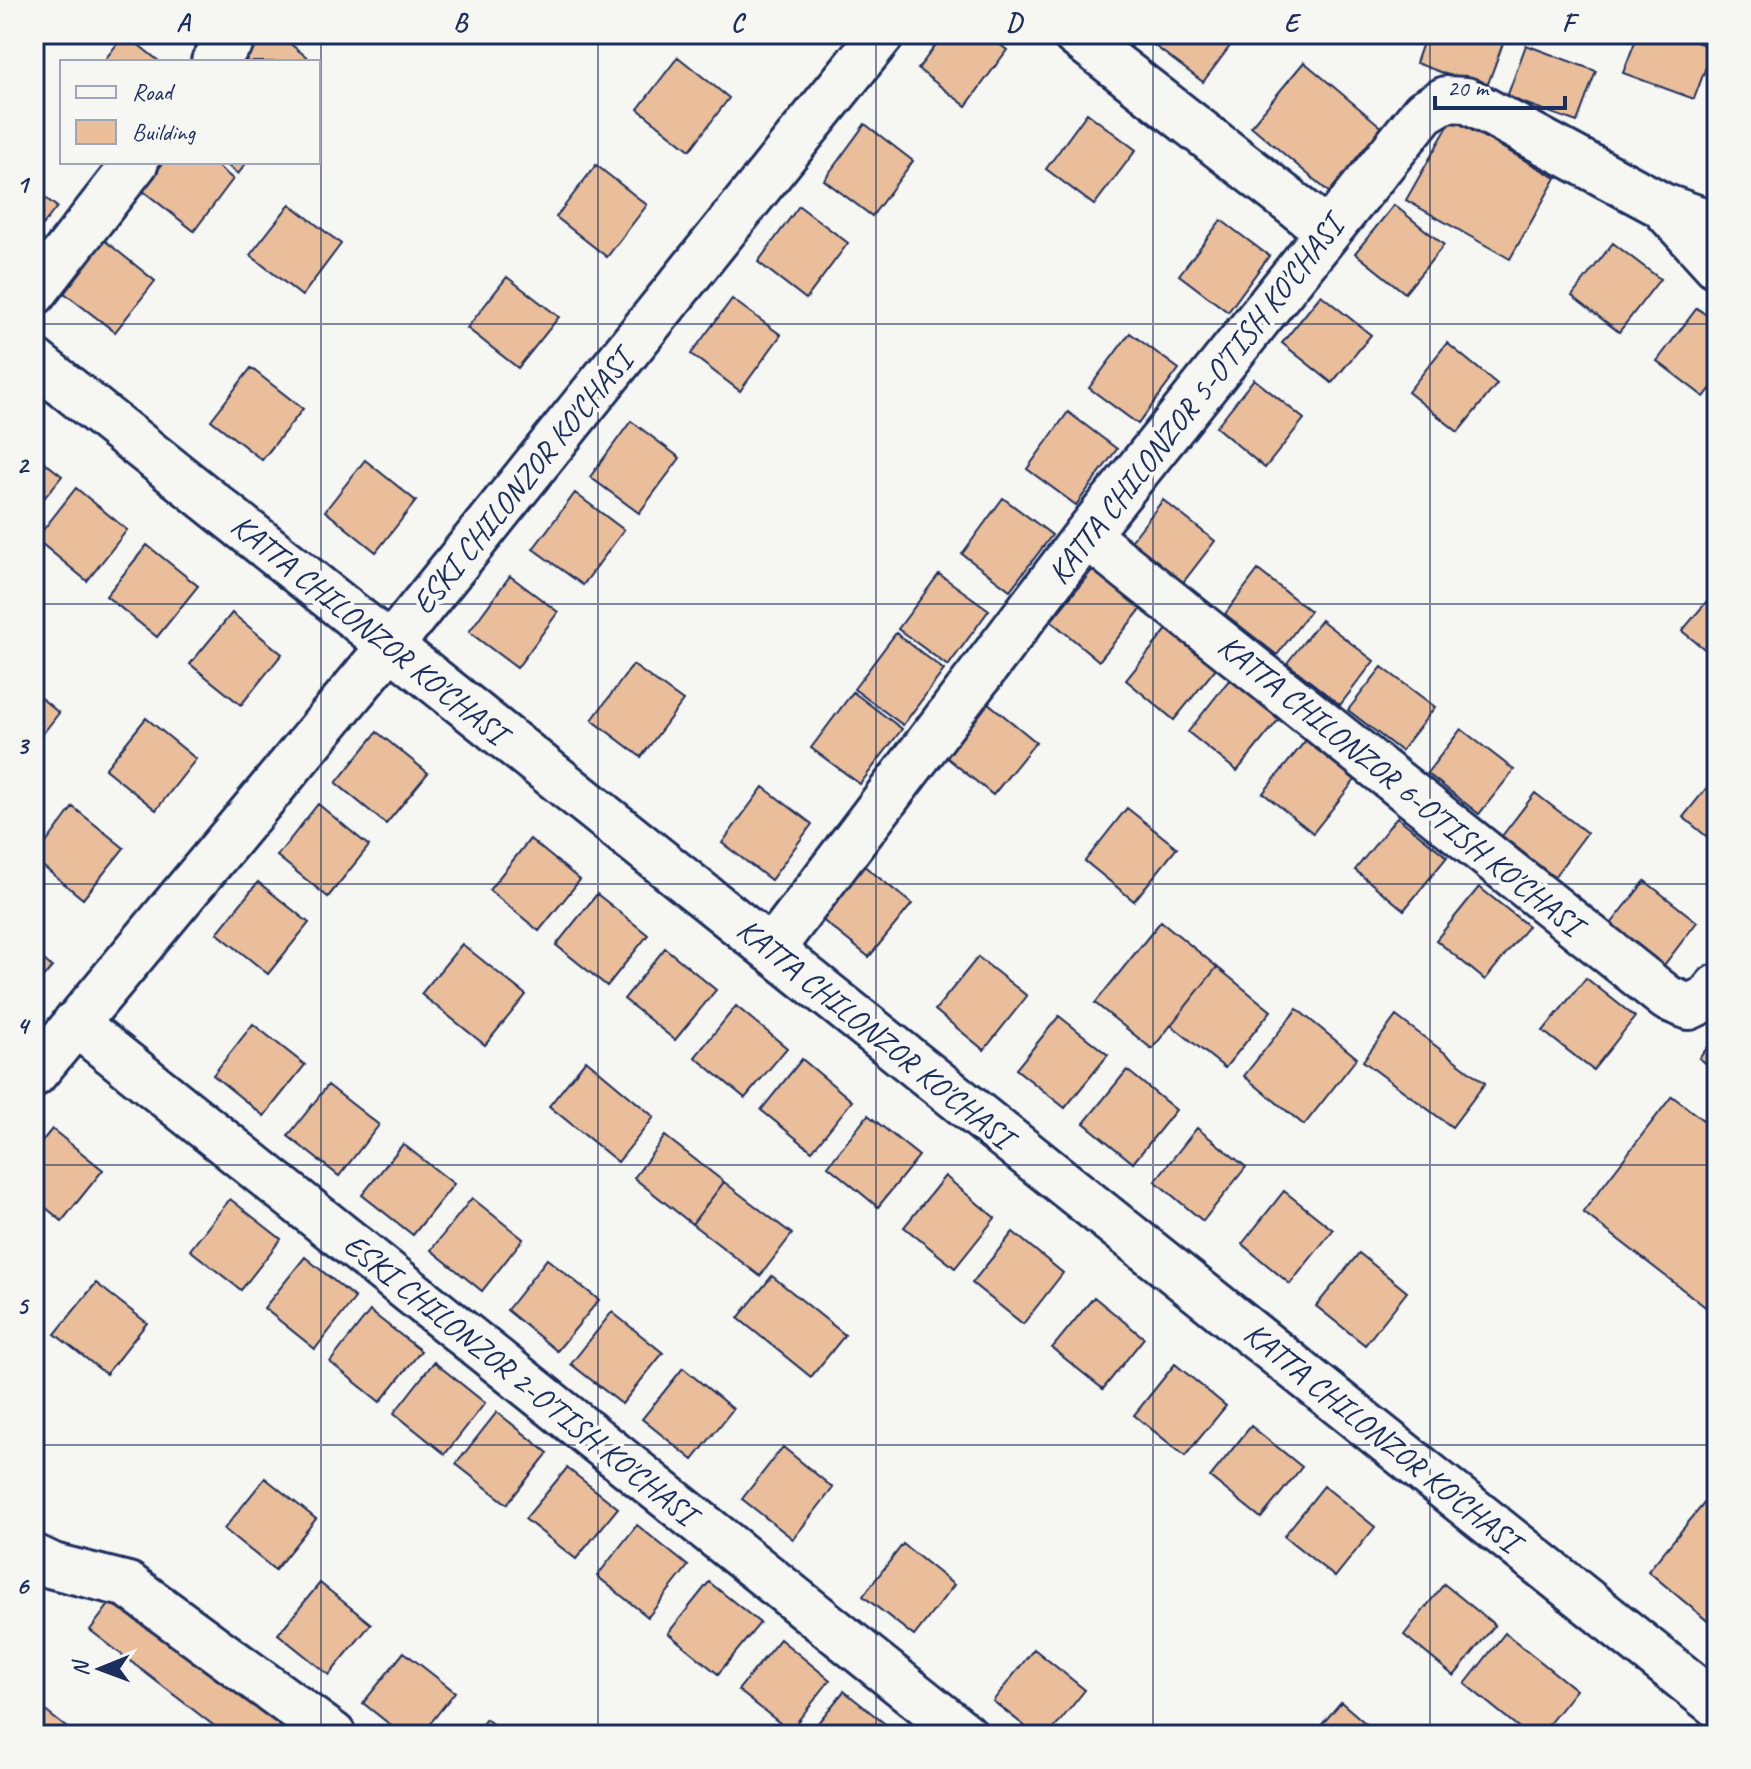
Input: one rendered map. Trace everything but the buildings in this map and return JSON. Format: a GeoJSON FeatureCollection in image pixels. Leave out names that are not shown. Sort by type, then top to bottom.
{"type":"FeatureCollection","features":[{"type":"Feature","properties":{"kind":"street"},"geometry":{"type":"LineString","coordinates":[[216,60],[236,34]]}},
{"type":"Feature","properties":{"kind":"street","name":"ESKI CHILONZOR KO'CHASI"},"geometry":{"type":"LineString","coordinates":[[34,1074],[390,646],[882,34]]}},
{"type":"Feature","properties":{"kind":"street"},"geometry":{"type":"LineString","coordinates":[[1075,34],[1328,231]]}},
{"type":"Feature","properties":{"kind":"street","name":"KATTA CHILONZOR 5-O'TISH KO'CHASI"},"geometry":{"type":"LineString","coordinates":[[771,950],[1086,535],[1424,112],[1446,99],[1466,100],[1663,206],[1717,225]]}},
{"type":"Feature","properties":{"kind":"street"},"geometry":{"type":"LineString","coordinates":[[34,293],[134,164]]}},
{"type":"Feature","properties":{"kind":"street"},"geometry":{"type":"LineString","coordinates":[[1663,206],[1717,266]]}},
{"type":"Feature","properties":{"kind":"street","name":"KATTA CHILONZOR KO'CHASI"},"geometry":{"type":"LineString","coordinates":[[34,361],[1717,1705]]}},
{"type":"Feature","properties":{"kind":"street","name":"KATTA CHILONZOR 6-O'TISH KO'CHASI"},"geometry":{"type":"LineString","coordinates":[[1086,535],[1667,998],[1689,1007],[1708,998],[1717,987]]}},
{"type":"Feature","properties":{"kind":"street","name":"ESKI CHILONZOR 2-O'TISH KO'CHASI"},"geometry":{"type":"LineString","coordinates":[[75,1023],[965,1735]]}},
{"type":"Feature","properties":{"kind":"street"},"geometry":{"type":"LineString","coordinates":[[34,1557],[53,1566],[128,1585],[333,1735]]}}]}
